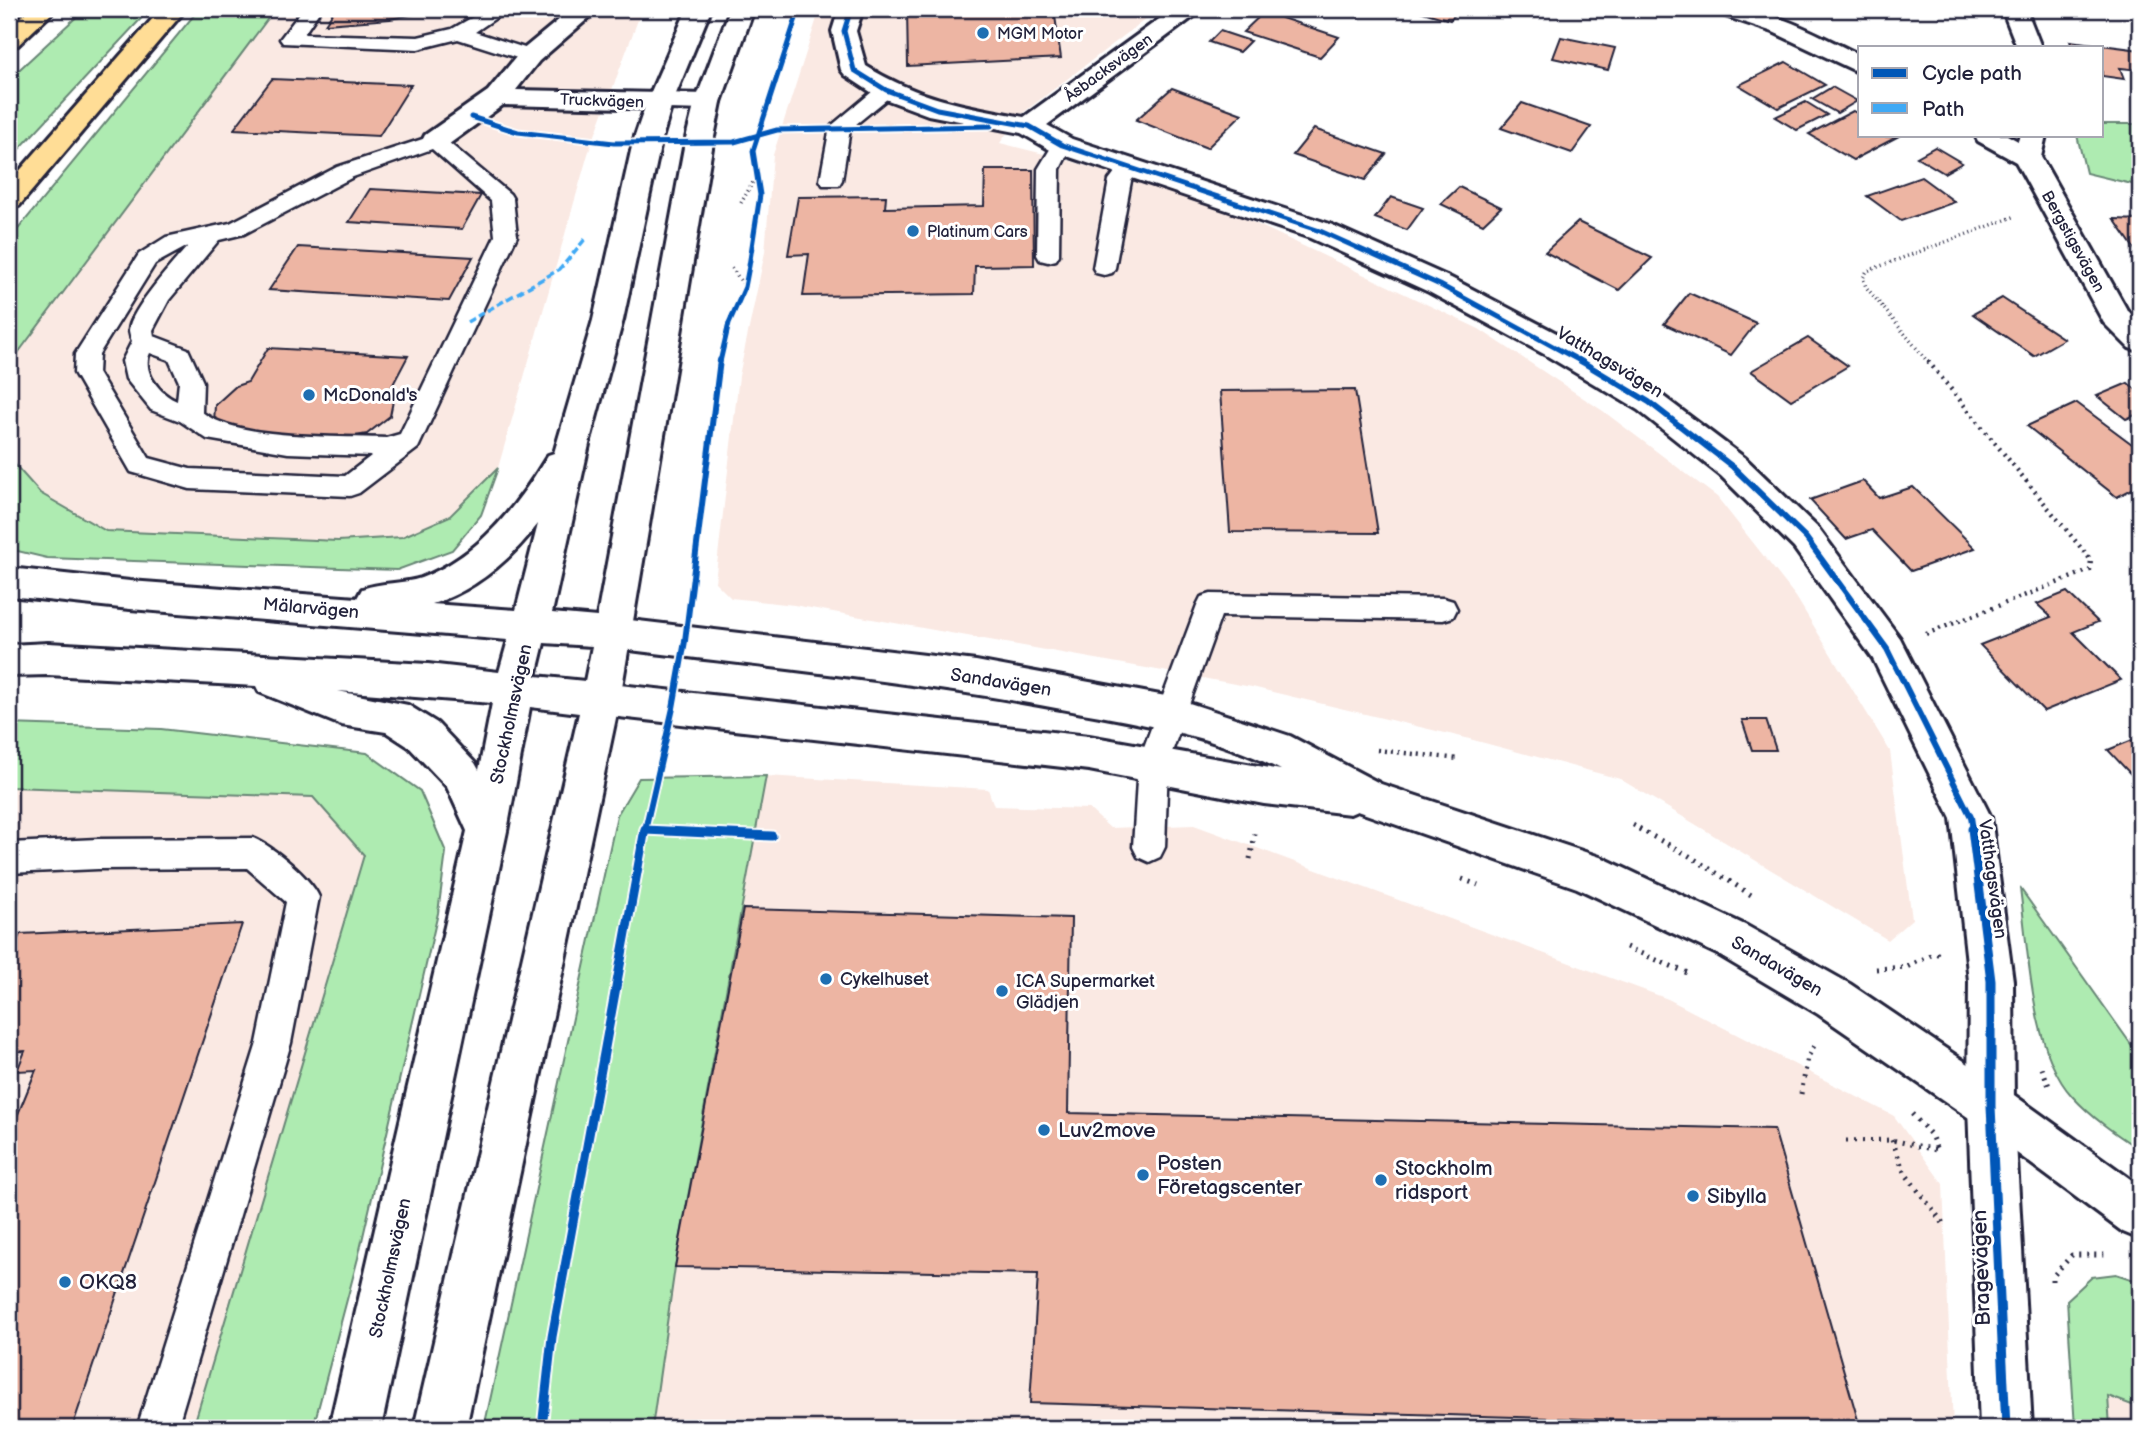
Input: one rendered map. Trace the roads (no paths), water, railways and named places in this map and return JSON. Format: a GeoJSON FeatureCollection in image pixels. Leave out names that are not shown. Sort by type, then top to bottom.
{"type":"FeatureCollection","features":[{"type":"Feature","properties":{"kind":"highway"},"geometry":{"type":"LineString","coordinates":[[9,40],[44,9]]}},
{"type":"Feature","properties":{"kind":"highway"},"geometry":{"type":"LineString","coordinates":[[9,200],[174,9]]}},
{"type":"Feature","properties":{"kind":"street"},"geometry":{"type":"LineString","coordinates":[[435,141],[497,97],[530,56],[587,9]]}},
{"type":"Feature","properties":{"kind":"street","name":"Stockholmsvägen"},"geometry":{"type":"LineString","coordinates":[[355,1428],[487,831],[514,688],[574,440],[608,320],[647,142],[660,101],[699,9]]}},
{"type":"Feature","properties":{"kind":"street"},"geometry":{"type":"LineString","coordinates":[[440,1428],[601,699],[708,102],[743,9]]}},
{"type":"Feature","properties":{"kind":"street","name":"Vatthagsvägen"},"geometry":{"type":"LineString","coordinates":[[851,9],[844,31],[854,69],[886,90],[937,109],[1029,126],[1062,145],[1320,231],[1440,285],[1555,346],[1649,402],[1733,467],[1806,538],[1887,649],[1970,817],[1991,981],[1991,1106]]}},
{"type":"Feature","properties":{"kind":"street","name":"Åsbacksvägen"},"geometry":{"type":"LineString","coordinates":[[1029,126],[1188,9]]}},
{"type":"Feature","properties":{"kind":"street"},"geometry":{"type":"LineString","coordinates":[[1728,9],[1782,27],[1858,64]]}},
{"type":"Feature","properties":{"kind":"street"},"geometry":{"type":"LineString","coordinates":[[2014,9],[2029,46]]}},
{"type":"Feature","properties":{"kind":"street","name":"Truckvägen"},"geometry":{"type":"LineString","coordinates":[[497,97],[708,102]]}},
{"type":"Feature","properties":{"kind":"street"},"geometry":{"type":"LineString","coordinates":[[1992,136],[2030,146]]}},
{"type":"Feature","properties":{"kind":"street","name":"Bergstigsvägen"},"geometry":{"type":"LineString","coordinates":[[2030,146],[2053,202],[2115,316],[2140,340]]}},
{"type":"Feature","properties":{"kind":"street"},"geometry":{"type":"LineString","coordinates":[[229,601],[365,600],[425,592],[467,570],[506,540],[540,497],[574,440]]}},
{"type":"Feature","properties":{"kind":"street","name":"Mälarvägen"},"geometry":{"type":"LineString","coordinates":[[9,582],[130,595],[613,633]]}},
{"type":"Feature","properties":{"kind":"street","name":"Sandavägen"},"geometry":{"type":"LineString","coordinates":[[613,633],[976,677],[1171,713],[1276,748],[1370,798],[1588,872],[1732,940],[1834,999],[1991,1106],[2139,1215]]}},
{"type":"Feature","properties":{"kind":"street"},"geometry":{"type":"LineString","coordinates":[[9,660],[428,680],[601,699]]}},
{"type":"Feature","properties":{"kind":"street"},"geometry":{"type":"LineString","coordinates":[[245,670],[341,709],[394,717],[423,735],[461,775],[487,831]]}},
{"type":"Feature","properties":{"kind":"street","name":"Sandavägen"},"geometry":{"type":"LineString","coordinates":[[601,699],[1088,753],[1153,763],[1264,786],[1370,798]]}},
{"type":"Feature","properties":{"kind":"street","name":"Bragevägen"},"geometry":{"type":"LineString","coordinates":[[1991,1106],[2006,1428]]}},
{"type":"Feature","properties":{"kind":"lane"},"geometry":{"type":"LineString","coordinates":[[312,9],[290,39],[418,43],[459,33],[500,9]]}},
{"type":"Feature","properties":{"kind":"lane"},"geometry":{"type":"LineString","coordinates":[[459,33],[530,56]]}},
{"type":"Feature","properties":{"kind":"lane"},"geometry":{"type":"LineString","coordinates":[[831,180],[840,127],[886,90]]}},
{"type":"Feature","properties":{"kind":"lane"},"geometry":{"type":"LineString","coordinates":[[435,141],[502,199],[506,236],[409,441],[350,486],[190,479],[139,465],[86,373],[87,355],[147,259],[174,242],[236,229],[345,172],[435,141]]}},
{"type":"Feature","properties":{"kind":"lane"},"geometry":{"type":"LineString","coordinates":[[1048,255],[1049,169],[1062,145]]}},
{"type":"Feature","properties":{"kind":"lane"},"geometry":{"type":"LineString","coordinates":[[1104,268],[1120,180],[1130,168]]}},
{"type":"Feature","properties":{"kind":"lane"},"geometry":{"type":"LineString","coordinates":[[213,233],[195,249],[149,313],[141,330],[144,341],[134,362],[135,373],[160,404],[189,415],[216,432],[288,444],[386,447],[409,441]]}},
{"type":"Feature","properties":{"kind":"lane"},"geometry":{"type":"LineString","coordinates":[[144,341],[179,355],[191,382],[189,415]]}},
{"type":"Feature","properties":{"kind":"lane"},"geometry":{"type":"LineString","coordinates":[[1149,847],[1153,763],[1211,605],[1443,609]]}},
{"type":"Feature","properties":{"kind":"lane"},"geometry":{"type":"LineString","coordinates":[[9,858],[98,854],[253,853],[303,897],[274,1043],[157,1428]]}},
{"type":"Feature","properties":{"kind":"place","name":"MGM Motor"},"geometry":{"type":"Point","coordinates":[983,33]}},
{"type":"Feature","properties":{"kind":"place","name":"Platinum Cars"},"geometry":{"type":"Point","coordinates":[913,231]}},
{"type":"Feature","properties":{"kind":"place","name":"McDonald's"},"geometry":{"type":"Point","coordinates":[309,395]}},
{"type":"Feature","properties":{"kind":"place","name":"Cykelhuset"},"geometry":{"type":"Point","coordinates":[826,979]}},
{"type":"Feature","properties":{"kind":"place","name":"ICA Supermarket Glädjen"},"geometry":{"type":"Point","coordinates":[1002,991]}},
{"type":"Feature","properties":{"kind":"place","name":"Luv2move"},"geometry":{"type":"Point","coordinates":[1044,1130]}},
{"type":"Feature","properties":{"kind":"place","name":"Posten Företagscenter"},"geometry":{"type":"Point","coordinates":[1143,1175]}},
{"type":"Feature","properties":{"kind":"place","name":"Stockholm ridsport"},"geometry":{"type":"Point","coordinates":[1381,1180]}},
{"type":"Feature","properties":{"kind":"place","name":"Sibylla"},"geometry":{"type":"Point","coordinates":[1693,1196]}},
{"type":"Feature","properties":{"kind":"place","name":"OKQ8"},"geometry":{"type":"Point","coordinates":[65,1282]}}]}
